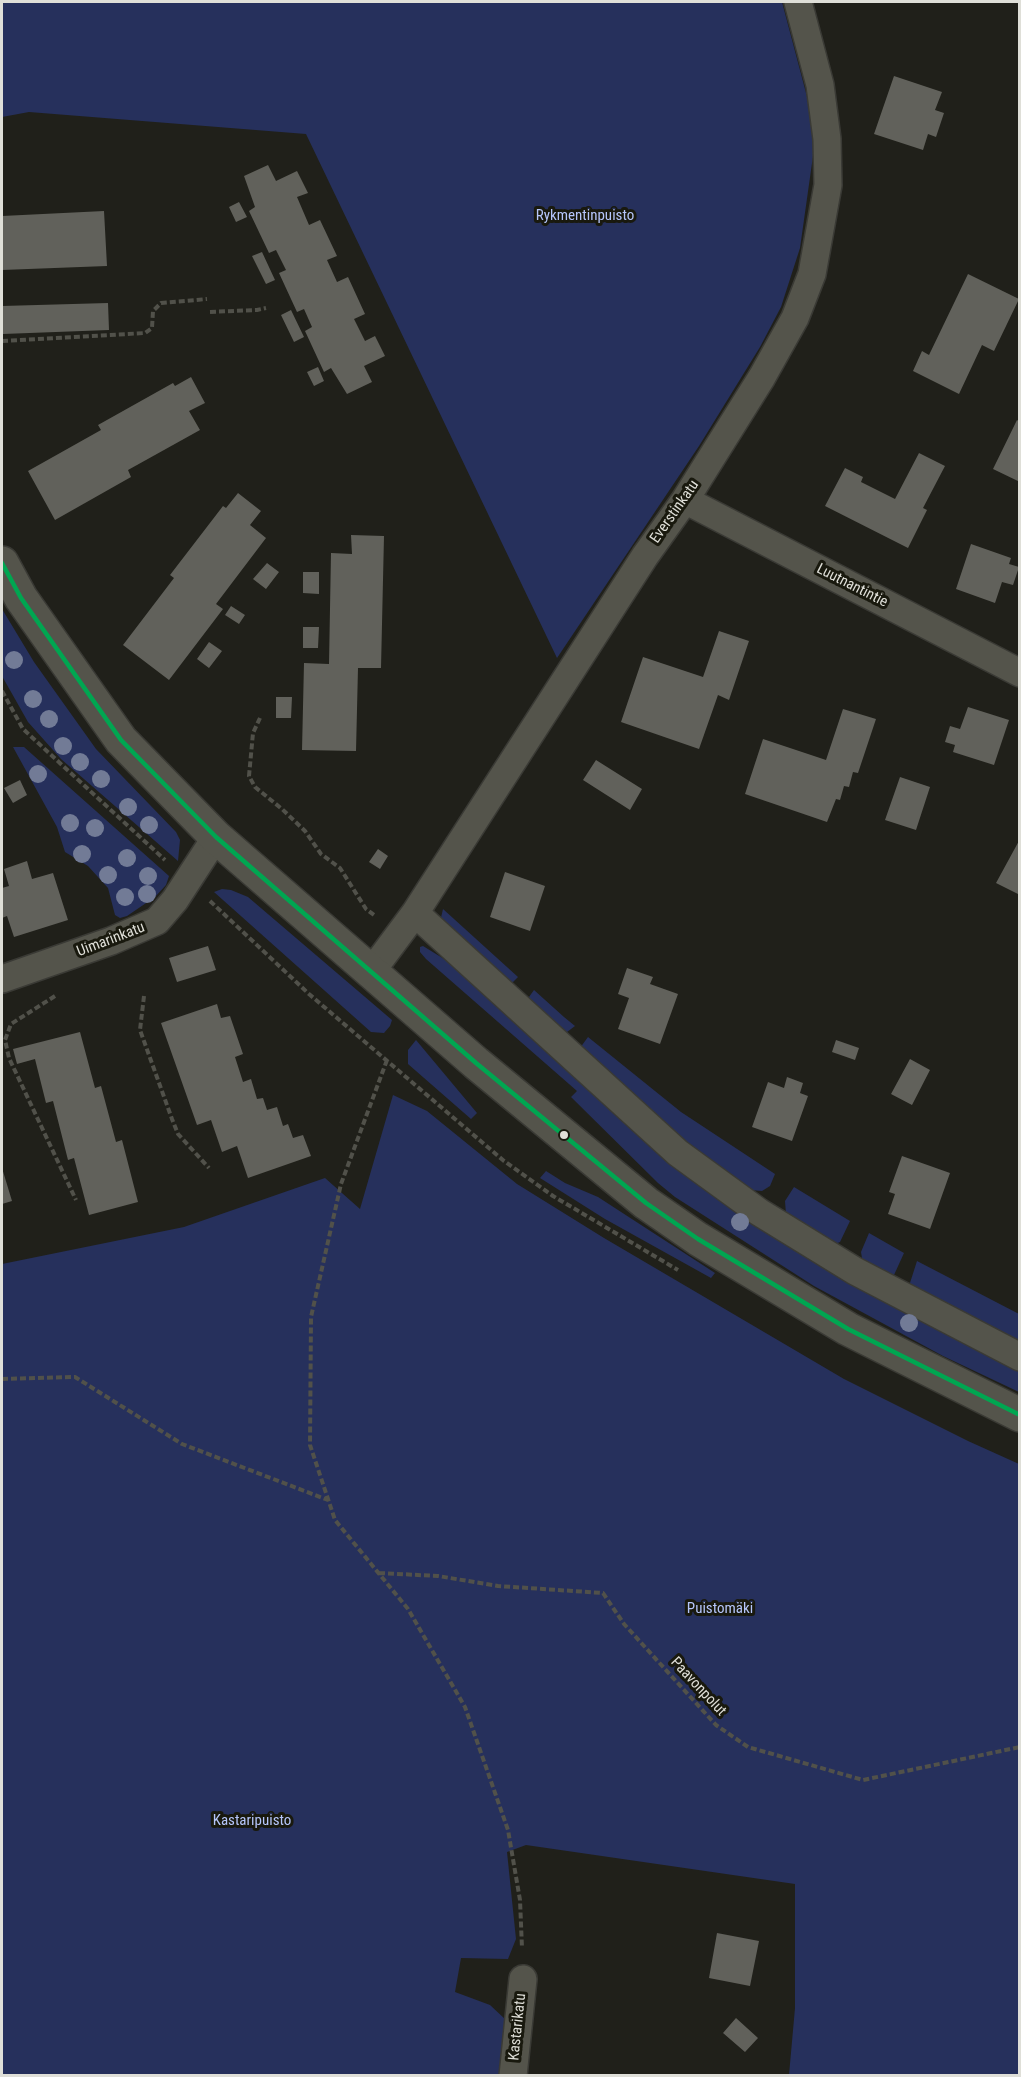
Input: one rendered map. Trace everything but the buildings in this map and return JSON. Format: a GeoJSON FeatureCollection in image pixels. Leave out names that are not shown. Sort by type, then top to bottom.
{"type":"FeatureCollection","features":[{"type":"Feature","properties":{"kind":"street","name":"Everstinkatu"},"geometry":{"type":"LineString","coordinates":[[371,972],[415,913],[645,556],[685,500],[795,318],[812,274],[828,184],[827,139],[820,85],[798,2]]}},
{"type":"Feature","properties":{"kind":"street","name":"Luutnantintie"},"geometry":{"type":"LineString","coordinates":[[685,500],[1020,673]]}},
{"type":"Feature","properties":{"kind":"street"},"geometry":{"type":"LineString","coordinates":[[2,563],[21,598],[121,740],[216,837],[574,1144],[698,1239],[848,1329],[1020,1415]]}},
{"type":"Feature","properties":{"kind":"street","name":"Uimarinkatu"},"geometry":{"type":"LineString","coordinates":[[2,979],[111,941],[158,921],[175,900],[216,837]]}},
{"type":"Feature","properties":{"kind":"street"},"geometry":{"type":"LineString","coordinates":[[415,913],[678,1153],[764,1216],[855,1271],[1020,1357]]}},
{"type":"Feature","properties":{"kind":"street","name":"Kastarikatu"},"geometry":{"type":"LineString","coordinates":[[513,2076],[523,1979]]}},
{"type":"Feature","properties":{"kind":"path"},"geometry":{"type":"LineString","coordinates":[[2,340],[145,333],[152,328],[153,311],[161,303],[207,299]]}},
{"type":"Feature","properties":{"kind":"path"},"geometry":{"type":"LineString","coordinates":[[210,312],[266,308]]}},
{"type":"Feature","properties":{"kind":"path"},"geometry":{"type":"LineString","coordinates":[[260,718],[253,733],[249,776],[255,787],[305,831],[321,854],[340,868],[366,909],[377,917]]}},
{"type":"Feature","properties":{"kind":"path"},"geometry":{"type":"LineString","coordinates":[[57,994],[11,1024],[5,1040],[9,1058],[76,1200]]}},
{"type":"Feature","properties":{"kind":"path"},"geometry":{"type":"LineString","coordinates":[[144,996],[140,1030],[172,1119],[178,1134],[209,1168]]}},
{"type":"Feature","properties":{"kind":"path"},"geometry":{"type":"LineString","coordinates":[[387,1060],[340,1184],[310,1317],[310,1445],[335,1520],[408,1609],[465,1707],[508,1830],[520,1900],[523,1979]]}},
{"type":"Feature","properties":{"kind":"path"},"geometry":{"type":"LineString","coordinates":[[2,1379],[75,1377],[182,1444],[329,1500]]}},
{"type":"Feature","properties":{"kind":"path","name":"Paavonpolut"},"geometry":{"type":"LineString","coordinates":[[379,1573],[438,1576],[498,1586],[603,1593],[624,1624],[716,1725],[748,1747],[863,1780],[1020,1747]]}},
{"type":"Feature","properties":{"kind":"green space","name":"Rykmentinpuisto"},"geometry":{"type":"Polygon","coordinates":[[[2,2],[782,2],[810,108],[814,149],[800,248],[781,307],[760,347],[699,446],[557,658],[306,134],[29,112],[2,117],[2,2]]]}},
{"type":"Feature","properties":{"kind":"green space"},"geometry":{"type":"Polygon","coordinates":[[[2,609],[34,662],[96,749],[176,832],[180,840],[178,861],[61,759],[28,722],[2,676],[2,609]]]}},
{"type":"Feature","properties":{"kind":"green space"},"geometry":{"type":"Polygon","coordinates":[[[13,747],[24,747],[169,876],[166,885],[155,897],[127,916],[120,918],[115,915],[108,888],[88,866],[65,852],[57,827],[13,747]]]}},
{"type":"Feature","properties":{"kind":"green space"},"geometry":{"type":"Polygon","coordinates":[[[222,889],[248,897],[392,1020],[390,1026],[384,1033],[371,1032],[214,892],[222,889]]]}},
{"type":"Feature","properties":{"kind":"green space"},"geometry":{"type":"Polygon","coordinates":[[[443,909],[518,977],[512,983],[507,984],[440,922],[443,909]]]}},
{"type":"Feature","properties":{"kind":"green space"},"geometry":{"type":"Polygon","coordinates":[[[423,946],[449,962],[630,1126],[1019,1365],[1019,1392],[943,1356],[814,1286],[675,1197],[571,1097],[577,1091],[426,959],[420,952],[420,947],[423,946]]]}},
{"type":"Feature","properties":{"kind":"green space"},"geometry":{"type":"Polygon","coordinates":[[[534,990],[575,1026],[567,1032],[559,1033],[530,1006],[529,997],[534,990]]]}},
{"type":"Feature","properties":{"kind":"green space"},"geometry":{"type":"Polygon","coordinates":[[[588,1037],[681,1112],[775,1174],[770,1186],[762,1191],[750,1190],[713,1166],[580,1048],[588,1037]]]}},
{"type":"Feature","properties":{"kind":"green space"},"geometry":{"type":"Polygon","coordinates":[[[416,1040],[477,1113],[471,1119],[408,1064],[408,1050],[416,1040]]]}},
{"type":"Feature","properties":{"kind":"green space"},"geometry":{"type":"Polygon","coordinates":[[[393,1095],[427,1111],[517,1184],[604,1238],[844,1379],[1019,1464],[1019,2075],[789,2075],[795,2008],[795,1884],[526,1845],[507,1852],[516,1939],[508,1959],[461,1958],[455,1992],[490,2005],[506,2020],[499,2075],[2,2076],[2,1264],[184,1227],[325,1178],[360,1209],[393,1095]]]}},
{"type":"Feature","properties":{"kind":"green space"},"geometry":{"type":"Polygon","coordinates":[[[546,1171],[565,1183],[598,1197],[715,1273],[711,1278],[605,1219],[540,1178],[546,1171]]]}},
{"type":"Feature","properties":{"kind":"green space"},"geometry":{"type":"Polygon","coordinates":[[[794,1187],[850,1221],[840,1242],[833,1245],[786,1214],[785,1201],[794,1187]]]}},
{"type":"Feature","properties":{"kind":"green space"},"geometry":{"type":"Polygon","coordinates":[[[869,1233],[904,1253],[894,1275],[888,1277],[863,1264],[861,1252],[869,1233]]]}},
{"type":"Feature","properties":{"kind":"green space"},"geometry":{"type":"Polygon","coordinates":[[[917,1261],[1019,1314],[1019,1344],[909,1286],[917,1261]]]}},
{"type":"Feature","properties":{"kind":"transit line"},"geometry":{"type":"LineString","coordinates":[[2,563],[21,598],[121,740],[216,837],[476,1063],[646,1203],[698,1239],[848,1329],[1020,1415]]}},
{"type":"Feature","properties":{"kind":"park label","name":"Puistomäki"},"geometry":{"type":"Point","coordinates":[720,1609]}},
{"type":"Feature","properties":{"kind":"park label","name":"Kastaripuisto"},"geometry":{"type":"Point","coordinates":[252,1821]}}]}
